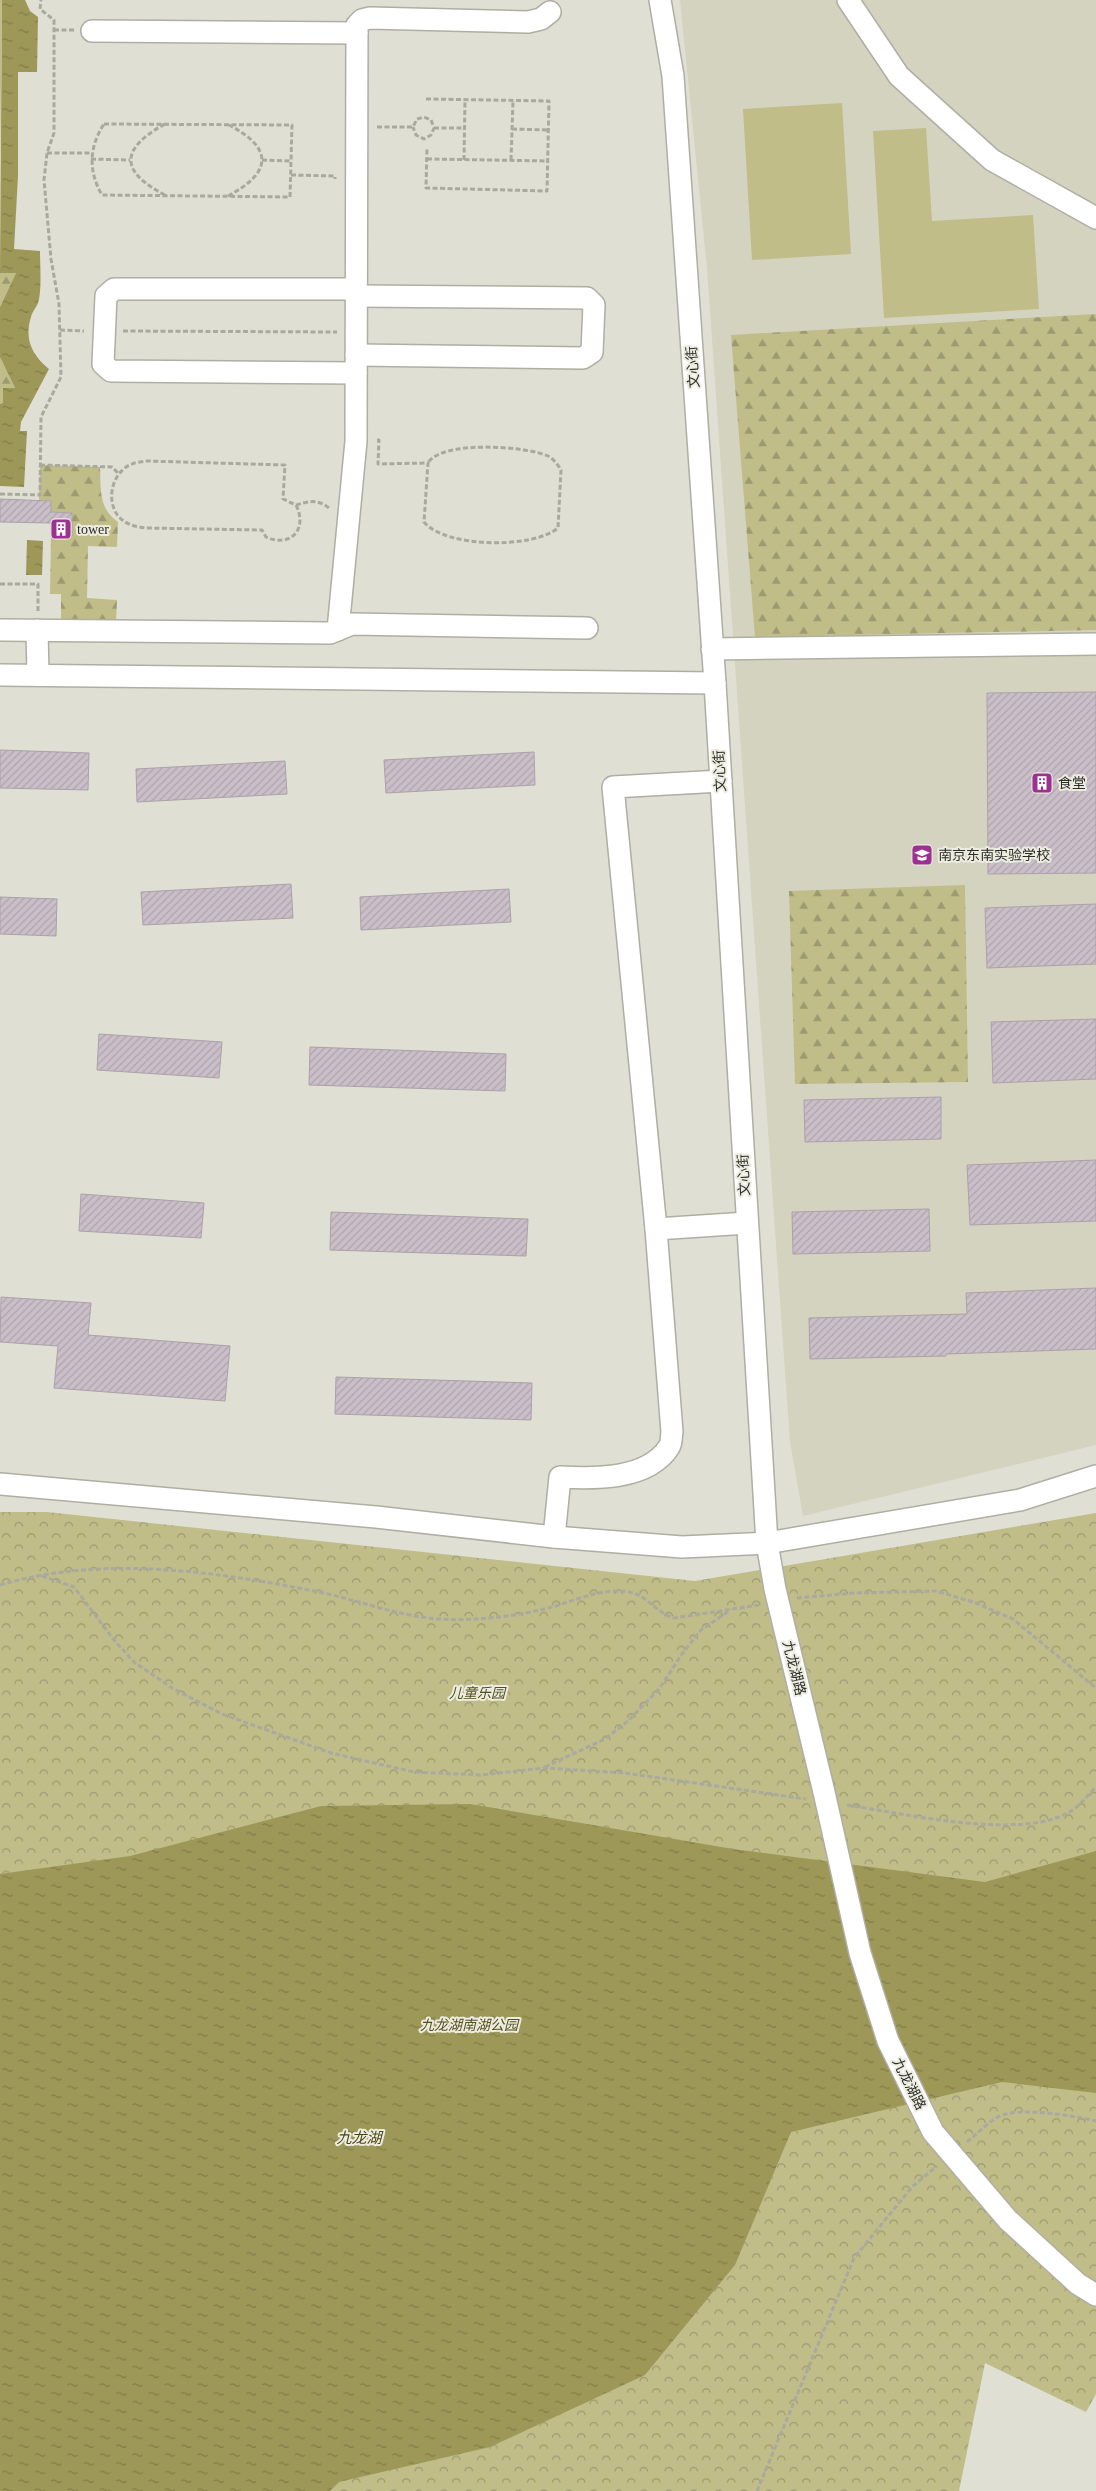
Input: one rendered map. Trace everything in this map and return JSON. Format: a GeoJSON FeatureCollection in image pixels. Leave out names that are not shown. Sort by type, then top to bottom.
{"type":"FeatureCollection","features":[{"type":"Feature","properties":{"kind":"street","name":"文心街"},"geometry":{"type":"LineString","coordinates":[[660,0],[672,76],[715,683],[767,1543]]}},
{"type":"Feature","properties":{"kind":"street"},"geometry":{"type":"LineString","coordinates":[[848,0],[900,76],[992,160],[1096,218]]}},
{"type":"Feature","properties":{"kind":"street"},"geometry":{"type":"LineString","coordinates":[[338,630],[356,440],[357,25],[362,20],[370,18],[528,22],[541,19],[550,12]]}},
{"type":"Feature","properties":{"kind":"street"},"geometry":{"type":"LineString","coordinates":[[92,31],[357,33]]}},
{"type":"Feature","properties":{"kind":"street"},"geometry":{"type":"LineString","coordinates":[[114,289],[587,298],[594,306],[592,352],[583,358],[111,371],[103,364],[104,331],[106,296],[114,289]]}},
{"type":"Feature","properties":{"kind":"street"},"geometry":{"type":"LineString","coordinates":[[0,630],[330,633],[352,624],[587,628]]}},
{"type":"Feature","properties":{"kind":"street"},"geometry":{"type":"LineString","coordinates":[[38,630],[38,675]]}},
{"type":"Feature","properties":{"kind":"street"},"geometry":{"type":"LineString","coordinates":[[712,649],[1096,644]]}},
{"type":"Feature","properties":{"kind":"street"},"geometry":{"type":"LineString","coordinates":[[0,675],[715,683]]}},
{"type":"Feature","properties":{"kind":"street"},"geometry":{"type":"LineString","coordinates":[[554,1537],[560,1477],[582,1478],[624,1474],[651,1465],[670,1446],[672,1432],[656,1229],[613,787],[721,781]]}},
{"type":"Feature","properties":{"kind":"street"},"geometry":{"type":"LineString","coordinates":[[656,1229],[747,1223]]}},
{"type":"Feature","properties":{"kind":"street"},"geometry":{"type":"LineString","coordinates":[[0,1484],[376,1517],[554,1537],[682,1547],[767,1543],[1020,1500],[1096,1476]]}},
{"type":"Feature","properties":{"kind":"street","name":"九龙湖路"},"geometry":{"type":"LineString","coordinates":[[767,1543],[775,1589],[827,1802],[860,1953],[888,2042],[933,2132],[1008,2220],[1078,2284],[1096,2295]]}},
{"type":"Feature","properties":{"kind":"path"},"geometry":{"type":"LineString","coordinates":[[0,494],[40,496],[41,417],[61,377],[59,304],[46,214],[44,180],[47,153],[54,132],[54,20],[40,9],[40,0]]}},
{"type":"Feature","properties":{"kind":"path"},"geometry":{"type":"LineString","coordinates":[[426,100],[549,101],[547,191],[426,188],[427,148]]}},
{"type":"Feature","properties":{"kind":"path"},"geometry":{"type":"LineString","coordinates":[[464,160],[465,100]]}},
{"type":"Feature","properties":{"kind":"path"},"geometry":{"type":"LineString","coordinates":[[511,160],[513,101]]}},
{"type":"Feature","properties":{"kind":"path"},"geometry":{"type":"LineString","coordinates":[[424,116],[431,120],[434,128],[431,135],[424,139],[416,135],[413,127],[417,120],[424,116]]}},
{"type":"Feature","properties":{"kind":"path"},"geometry":{"type":"LineString","coordinates":[[104,124],[165,124],[292,126],[290,197],[102,195],[95,183],[92,153],[98,134],[104,124]]}},
{"type":"Feature","properties":{"kind":"path"},"geometry":{"type":"LineString","coordinates":[[165,124],[146,135],[135,146],[130,160],[134,174],[145,185],[166,196]]}},
{"type":"Feature","properties":{"kind":"path"},"geometry":{"type":"LineString","coordinates":[[228,125],[247,134],[258,147],[262,160],[259,174],[246,186],[228,197]]}},
{"type":"Feature","properties":{"kind":"path"},"geometry":{"type":"LineString","coordinates":[[356,127],[413,127]]}},
{"type":"Feature","properties":{"kind":"path"},"geometry":{"type":"LineString","coordinates":[[434,128],[464,128]]}},
{"type":"Feature","properties":{"kind":"path"},"geometry":{"type":"LineString","coordinates":[[512,129],[548,130]]}},
{"type":"Feature","properties":{"kind":"path"},"geometry":{"type":"LineString","coordinates":[[47,153],[92,153]]}},
{"type":"Feature","properties":{"kind":"path"},"geometry":{"type":"LineString","coordinates":[[92,159],[130,160]]}},
{"type":"Feature","properties":{"kind":"path"},"geometry":{"type":"LineString","coordinates":[[426,159],[548,161]]}},
{"type":"Feature","properties":{"kind":"path"},"geometry":{"type":"LineString","coordinates":[[262,160],[291,161]]}},
{"type":"Feature","properties":{"kind":"path"},"geometry":{"type":"LineString","coordinates":[[291,175],[335,176],[335,193],[356,193]]}},
{"type":"Feature","properties":{"kind":"path"},"geometry":{"type":"LineString","coordinates":[[60,330],[356,332]]}},
{"type":"Feature","properties":{"kind":"path"},"geometry":{"type":"LineString","coordinates":[[356,440],[379,440],[378,464],[428,464]]}},
{"type":"Feature","properties":{"kind":"path"},"geometry":{"type":"LineString","coordinates":[[466,448],[528,451],[549,457],[558,464],[561,470],[558,528],[551,534],[534,540],[511,542],[469,540],[445,535],[429,527],[424,522],[428,464],[430,459],[444,452],[466,448]]}},
{"type":"Feature","properties":{"kind":"path"},"geometry":{"type":"LineString","coordinates":[[147,461],[285,465],[283,499],[296,505],[300,513],[299,529],[294,535],[280,540],[266,537],[262,530],[146,528],[131,525],[120,518],[111,496],[113,484],[119,474],[130,464],[147,461]]}},
{"type":"Feature","properties":{"kind":"path"},"geometry":{"type":"LineString","coordinates":[[40,465],[112,467],[119,474]]}},
{"type":"Feature","properties":{"kind":"path"},"geometry":{"type":"LineString","coordinates":[[296,505],[307,501],[321,502],[330,509],[329,522],[348,523]]}},
{"type":"Feature","properties":{"kind":"path"},"geometry":{"type":"LineString","coordinates":[[0,584],[38,584],[38,630]]}},
{"type":"Feature","properties":{"kind":"path"},"geometry":{"type":"LineString","coordinates":[[0,1585],[41,1576],[100,1568],[186,1572],[315,1591],[405,1615],[439,1619],[471,1619],[510,1615],[544,1609],[585,1596],[612,1592],[629,1592],[641,1596],[661,1614],[674,1618],[768,1603]]}},
{"type":"Feature","properties":{"kind":"path"},"geometry":{"type":"LineString","coordinates":[[41,1576],[74,1587],[114,1640],[134,1662],[172,1688],[222,1714],[256,1727],[332,1753],[414,1772],[480,1775],[542,1768],[625,1773],[960,1822],[1000,1825],[1039,1823],[1073,1810],[1096,1787]]}},
{"type":"Feature","properties":{"kind":"path"},"geometry":{"type":"LineString","coordinates":[[794,1598],[855,1593],[936,1591],[976,1603],[1013,1619],[1096,1688]]}},
{"type":"Feature","properties":{"kind":"path"},"geometry":{"type":"LineString","coordinates":[[542,1768],[605,1739],[628,1721],[659,1689],[682,1654],[701,1630],[732,1610]]}},
{"type":"Feature","properties":{"kind":"path"},"geometry":{"type":"LineString","coordinates":[[963,2145],[1000,2116],[1028,2113],[1069,2114],[1096,2121]]}},
{"type":"Feature","properties":{"kind":"path"},"geometry":{"type":"LineString","coordinates":[[757,2491],[854,2258],[912,2186],[942,2163]]}},
{"type":"Feature","properties":{"kind":"shaded area","name":"南京东南实验学校"},"geometry":{"type":"Polygon","coordinates":[[[680,0],[1096,0],[1096,1445],[803,1516],[790,1442],[707,268],[680,0]]]}},
{"type":"Feature","properties":{"kind":"green space"},"geometry":{"type":"Polygon","coordinates":[[[0,0],[2,0],[0,161],[0,0]]]}},
{"type":"Feature","properties":{"kind":"green space"},"geometry":{"type":"Polygon","coordinates":[[[842,103],[851,254],[752,260],[743,109],[842,103]]]}},
{"type":"Feature","properties":{"kind":"green space"},"geometry":{"type":"Polygon","coordinates":[[[926,128],[932,221],[1033,215],[1039,309],[884,318],[873,131],[926,128]]]}},
{"type":"Feature","properties":{"kind":"green space"},"geometry":{"type":"Polygon","coordinates":[[[0,273],[16,273],[0,307],[0,273]]]}},
{"type":"Feature","properties":{"kind":"green space"},"geometry":{"type":"Polygon","coordinates":[[[1096,314],[1096,630],[755,637],[731,335],[1096,314]]]}},
{"type":"Feature","properties":{"kind":"green space"},"geometry":{"type":"Polygon","coordinates":[[[0,357],[15,388],[3,404],[0,404],[0,357]]]}},
{"type":"Feature","properties":{"kind":"green space"},"geometry":{"type":"Polygon","coordinates":[[[40,465],[100,467],[104,504],[107,511],[118,522],[117,547],[88,546],[87,598],[117,600],[116,622],[61,619],[61,594],[50,594],[51,535],[72,536],[72,513],[51,512],[51,501],[39,500],[40,465]]]}},
{"type":"Feature","properties":{"kind":"green space"},"geometry":{"type":"Polygon","coordinates":[[[965,885],[968,1082],[795,1084],[789,891],[965,885]]]}},
{"type":"Feature","properties":{"kind":"green space","name":"九龙湖南湖公园"},"geometry":{"type":"Polygon","coordinates":[[[0,1512],[47,1512],[695,1581],[1096,1513],[1096,2394],[1086,2412],[985,2363],[959,2491],[0,2491],[0,1512]]]}},
{"type":"Feature","properties":{"kind":"water"},"geometry":{"type":"Polygon","coordinates":[[[2,0],[25,0],[30,11],[38,17],[37,72],[18,72],[18,176],[14,249],[40,251],[39,298],[28,332],[34,352],[49,369],[21,422],[20,431],[27,431],[24,487],[0,486],[0,404],[3,403],[3,388],[15,388],[0,357],[0,307],[16,273],[0,273],[2,0]]]}},
{"type":"Feature","properties":{"kind":"water"},"geometry":{"type":"Polygon","coordinates":[[[27,540],[43,541],[42,575],[26,575],[27,540]]]}},
{"type":"Feature","properties":{"kind":"water","name":"九龙湖"},"geometry":{"type":"Polygon","coordinates":[[[470,1804],[733,1849],[985,1882],[1096,1851],[1096,2093],[1002,2082],[791,2132],[735,2265],[645,2375],[490,2447],[339,2482],[330,2491],[0,2491],[0,1874],[130,1856],[321,1806],[470,1804]]]}},
{"type":"Feature","properties":{"kind":"building"},"geometry":{"type":"Polygon","coordinates":[[[0,499],[51,501],[51,512],[72,513],[72,536],[51,535],[51,523],[0,522],[0,499]]]}},
{"type":"Feature","properties":{"kind":"building","name":"食堂"},"geometry":{"type":"Polygon","coordinates":[[[1096,692],[1096,873],[988,874],[987,693],[1096,692]]]}},
{"type":"Feature","properties":{"kind":"building"},"geometry":{"type":"Polygon","coordinates":[[[0,750],[89,753],[88,790],[0,788],[0,750]]]}},
{"type":"Feature","properties":{"kind":"building"},"geometry":{"type":"Polygon","coordinates":[[[534,752],[535,785],[386,793],[384,760],[534,752]]]}},
{"type":"Feature","properties":{"kind":"building"},"geometry":{"type":"Polygon","coordinates":[[[285,761],[287,794],[137,802],[136,769],[285,761]]]}},
{"type":"Feature","properties":{"kind":"building"},"geometry":{"type":"Polygon","coordinates":[[[291,884],[293,918],[143,925],[141,892],[291,884]]]}},
{"type":"Feature","properties":{"kind":"building"},"geometry":{"type":"Polygon","coordinates":[[[509,889],[511,922],[361,930],[360,897],[509,889]]]}},
{"type":"Feature","properties":{"kind":"building"},"geometry":{"type":"Polygon","coordinates":[[[0,897],[57,899],[56,936],[0,934],[0,897]]]}},
{"type":"Feature","properties":{"kind":"building"},"geometry":{"type":"Polygon","coordinates":[[[1096,904],[1096,964],[987,968],[985,908],[1096,904]]]}},
{"type":"Feature","properties":{"kind":"building"},"geometry":{"type":"Polygon","coordinates":[[[1096,1019],[1096,1079],[993,1083],[991,1022],[1096,1019]]]}},
{"type":"Feature","properties":{"kind":"building"},"geometry":{"type":"Polygon","coordinates":[[[99,1034],[222,1042],[219,1078],[97,1070],[99,1034]]]}},
{"type":"Feature","properties":{"kind":"building"},"geometry":{"type":"Polygon","coordinates":[[[310,1047],[506,1054],[505,1091],[309,1085],[310,1047]]]}},
{"type":"Feature","properties":{"kind":"building"},"geometry":{"type":"Polygon","coordinates":[[[941,1097],[941,1139],[805,1142],[804,1100],[941,1097]]]}},
{"type":"Feature","properties":{"kind":"building"},"geometry":{"type":"Polygon","coordinates":[[[1096,1160],[1096,1221],[970,1225],[967,1165],[1096,1160]]]}},
{"type":"Feature","properties":{"kind":"building"},"geometry":{"type":"Polygon","coordinates":[[[81,1194],[204,1203],[201,1238],[79,1231],[81,1194]]]}},
{"type":"Feature","properties":{"kind":"building"},"geometry":{"type":"Polygon","coordinates":[[[929,1209],[930,1251],[793,1254],[792,1212],[929,1209]]]}},
{"type":"Feature","properties":{"kind":"building"},"geometry":{"type":"Polygon","coordinates":[[[331,1212],[528,1219],[526,1256],[330,1250],[331,1212]]]}},
{"type":"Feature","properties":{"kind":"building"},"geometry":{"type":"Polygon","coordinates":[[[1096,1288],[1096,1349],[946,1354],[946,1356],[810,1359],[809,1318],[967,1314],[966,1293],[1096,1288]]]}},
{"type":"Feature","properties":{"kind":"building"},"geometry":{"type":"Polygon","coordinates":[[[1,1297],[91,1303],[88,1335],[230,1346],[225,1401],[54,1388],[58,1346],[0,1342],[1,1297]]]}},
{"type":"Feature","properties":{"kind":"building"},"geometry":{"type":"Polygon","coordinates":[[[336,1377],[532,1383],[531,1420],[335,1414],[336,1377]]]}},
{"type":"Feature","properties":{"kind":"place","name":"tower"},"geometry":{"type":"Point","coordinates":[61,529]}},
{"type":"Feature","properties":{"kind":"place","name":"食堂"},"geometry":{"type":"Point","coordinates":[1042,783]}},
{"type":"Feature","properties":{"kind":"place","name":"南京东南实验学校"},"geometry":{"type":"Point","coordinates":[922,855]}},
{"type":"Feature","properties":{"kind":"park label","name":"儿童乐园"},"geometry":{"type":"Point","coordinates":[477,1693]}}]}
